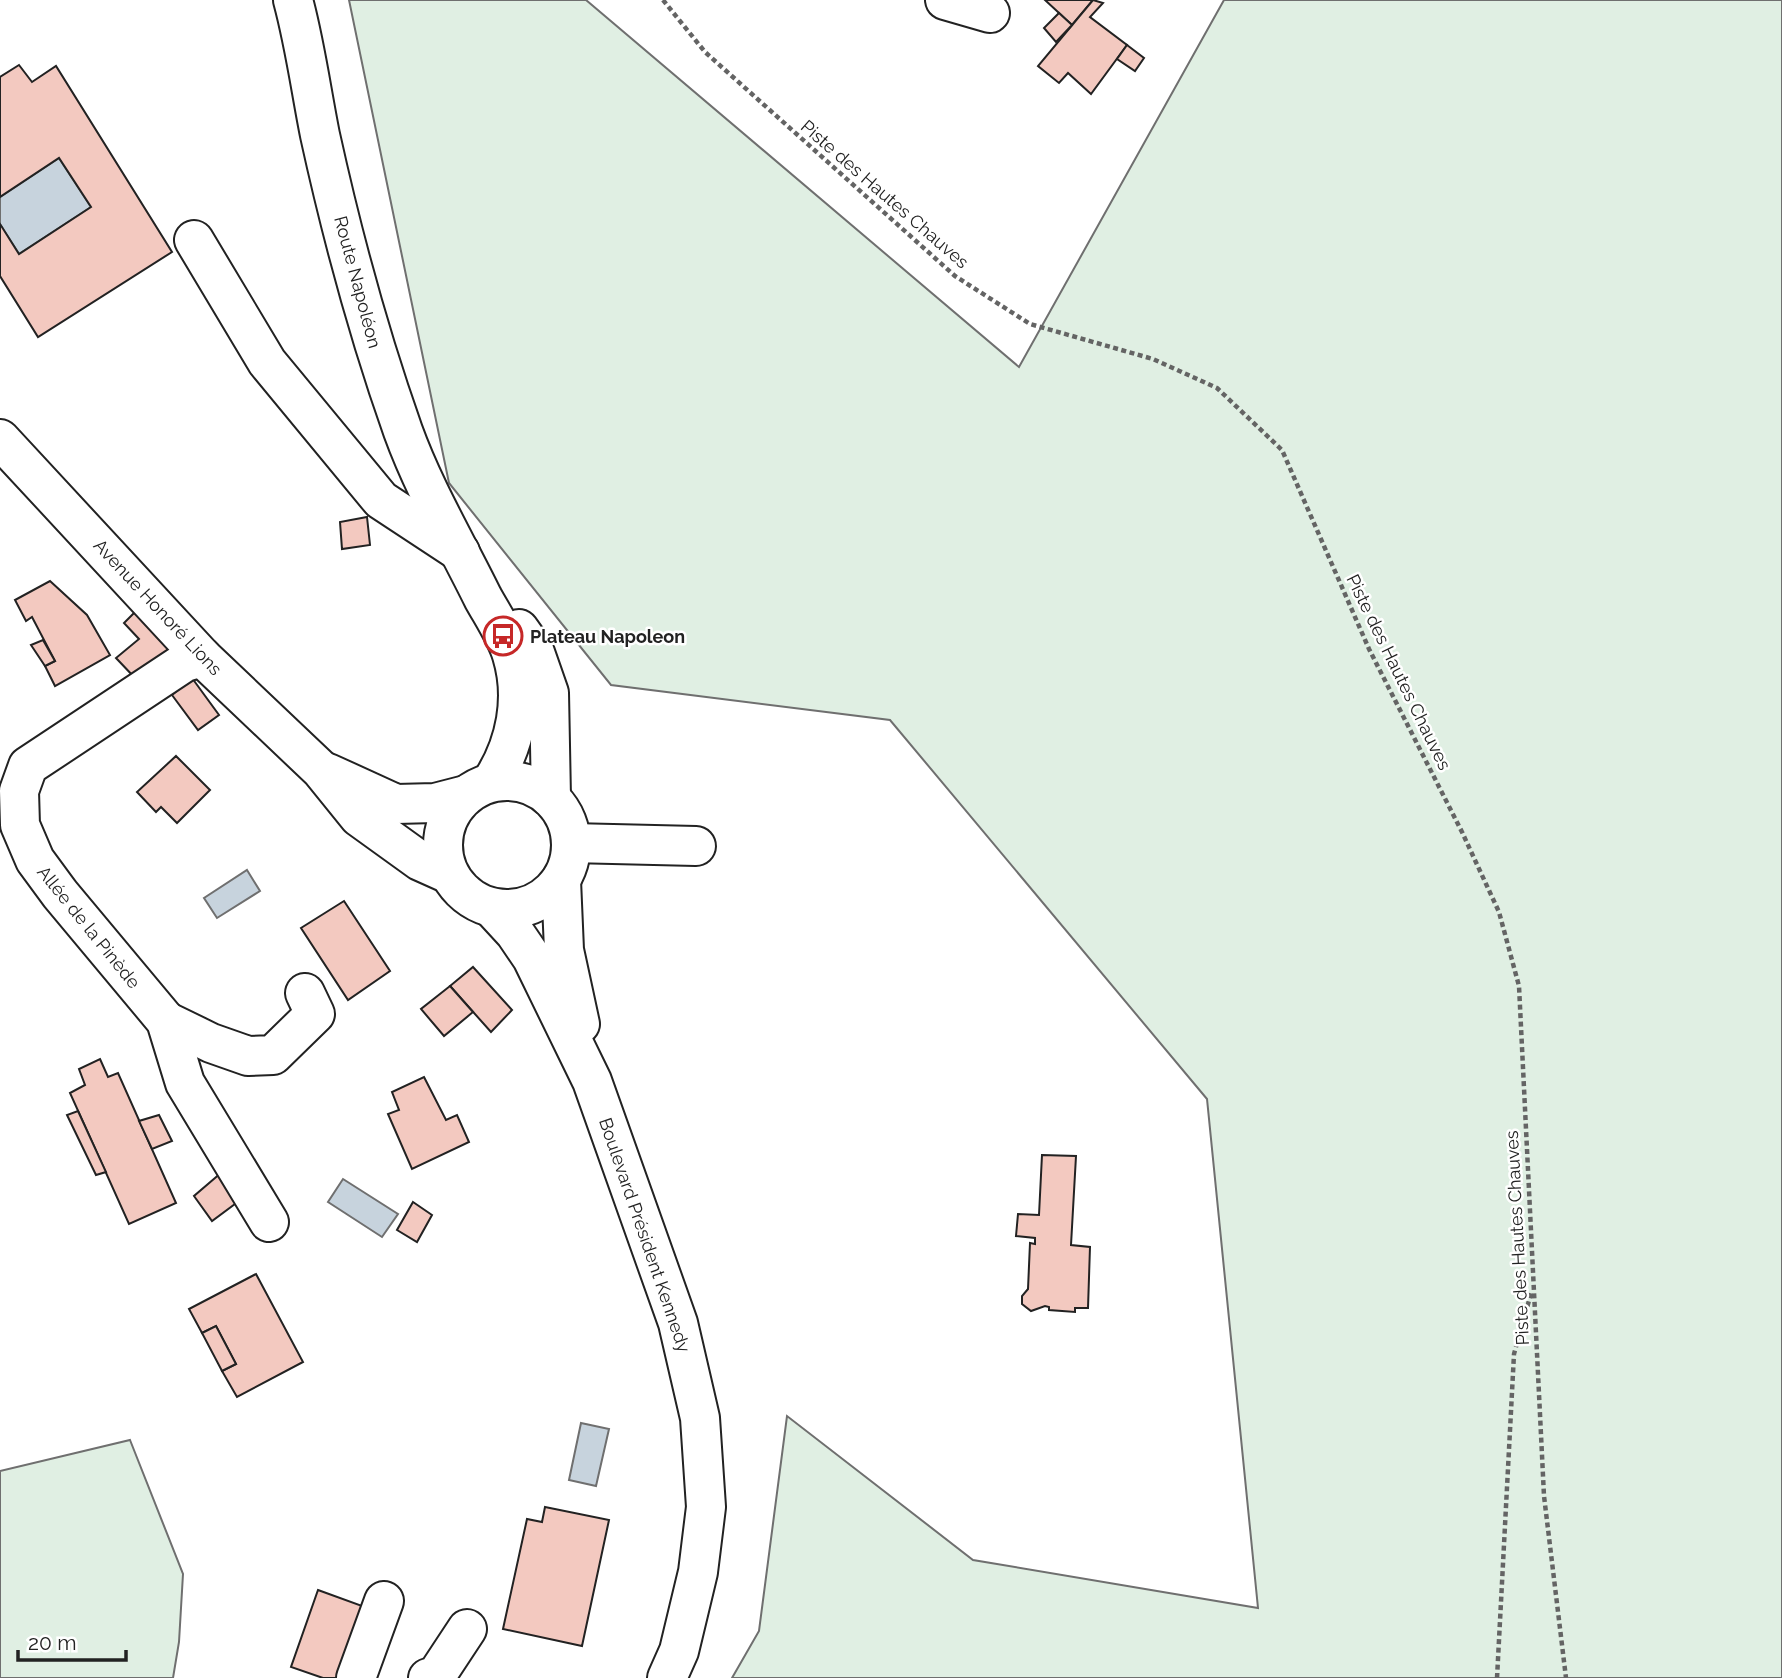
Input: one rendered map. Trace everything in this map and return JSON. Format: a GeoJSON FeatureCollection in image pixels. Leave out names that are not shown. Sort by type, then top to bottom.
{"type":"FeatureCollection","features":[{"type":"Feature","properties":{"kind":"main road","name":"Route Napoléon"},"geometry":{"type":"LineString","coordinates":[[293,0],[320,136],[381,366],[404,434],[430,494],[512,654],[519,693],[514,735],[501,767],[479,788]]}},
{"type":"Feature","properties":{"kind":"main road"},"geometry":{"type":"LineString","coordinates":[[945,0],[990,13]]}},
{"type":"Feature","properties":{"kind":"main road"},"geometry":{"type":"LineString","coordinates":[[194,240],[267,362],[382,500],[460,552]]}},
{"type":"Feature","properties":{"kind":"main road","name":"Avenue Honoré Lions"},"geometry":{"type":"LineString","coordinates":[[0,439],[202,657],[321,770],[359,817],[420,861],[449,874]]}},
{"type":"Feature","properties":{"kind":"main road","name":"Route Napoléon"},"geometry":{"type":"LineString","coordinates":[[460,552],[534,650],[550,693],[551,798]]}},
{"type":"Feature","properties":{"kind":"main road","name":"Allée de la Pinède"},"geometry":{"type":"LineString","coordinates":[[202,657],[185,662],[28,766],[19,791],[20,825],[35,860],[60,894],[166,1021],[186,1083],[269,1222]]}},
{"type":"Feature","properties":{"kind":"main road","name":"Avenue Honoré Lions"},"geometry":{"type":"LineString","coordinates":[[321,770],[396,804],[435,803],[479,788]]}},
{"type":"Feature","properties":{"kind":"main road"},"geometry":{"type":"LineString","coordinates":[[513,780],[534,786],[551,798],[565,819],[571,843],[567,869],[547,895],[530,905],[512,909],[492,908],[475,901],[460,889],[449,874],[443,858],[442,840],[453,808],[479,788],[513,780]]}},
{"type":"Feature","properties":{"kind":"main road"},"geometry":{"type":"LineString","coordinates":[[571,843],[696,846]]}},
{"type":"Feature","properties":{"kind":"main road","name":"Boulevard Président Kennedy"},"geometry":{"type":"LineString","coordinates":[[561,880],[564,950],[592,1081]]}},
{"type":"Feature","properties":{"kind":"main road","name":"Boulevard Président Kennedy"},"geometry":{"type":"LineString","coordinates":[[492,908],[515,933],[532,958],[592,1081],[678,1324],[700,1418],[706,1507],[698,1572],[679,1651],[667,1678]]}},
{"type":"Feature","properties":{"kind":"main road"},"geometry":{"type":"LineString","coordinates":[[166,1021],[211,1043],[248,1056],[273,1055],[315,1014],[305,993]]}},
{"type":"Feature","properties":{"kind":"main road"},"geometry":{"type":"LineString","coordinates":[[356,1678],[384,1601]]}},
{"type":"Feature","properties":{"kind":"main road"},"geometry":{"type":"LineString","coordinates":[[428,1678],[436,1676],[467,1629]]}},
{"type":"Feature","properties":{"kind":"path","name":"Piste des Hautes Chauves"},"geometry":{"type":"LineString","coordinates":[[663,0],[705,52],[955,276],[1030,324],[1153,359],[1217,388],[1283,450],[1369,649],[1462,832],[1499,912],[1519,986],[1544,1496],[1566,1678]]}},
{"type":"Feature","properties":{"kind":"path"},"geometry":{"type":"LineString","coordinates":[[1497,1678],[1514,1354],[1533,1285]]}},
{"type":"Feature","properties":{"kind":"green space"},"geometry":{"type":"Polygon","coordinates":[[[349,0],[586,0],[1019,367],[1224,0],[1782,0],[1782,1678],[732,1678],[759,1631],[787,1416],[973,1560],[1258,1608],[1207,1099],[890,720],[611,685],[449,483],[349,0]]]}},
{"type":"Feature","properties":{"kind":"green space"},"geometry":{"type":"Polygon","coordinates":[[[130,1440],[183,1574],[179,1642],[173,1678],[0,1678],[0,1471],[130,1440]]]}},
{"type":"Feature","properties":{"kind":"shaded area"},"geometry":{"type":"Polygon","coordinates":[[[59,158],[91,207],[19,254],[0,224],[0,197],[59,158]]]}},
{"type":"Feature","properties":{"kind":"shaded area"},"geometry":{"type":"Polygon","coordinates":[[[247,870],[260,891],[217,918],[204,898],[247,870]]]}},
{"type":"Feature","properties":{"kind":"shaded area"},"geometry":{"type":"Polygon","coordinates":[[[343,1179],[398,1214],[382,1237],[328,1202],[343,1179]]]}},
{"type":"Feature","properties":{"kind":"shaded area"},"geometry":{"type":"Polygon","coordinates":[[[581,1423],[609,1429],[596,1486],[569,1480],[581,1423]]]}},
{"type":"Feature","properties":{"kind":"building"},"geometry":{"type":"Polygon","coordinates":[[[1045,0],[1093,0],[1072,25],[1045,0]]]}},
{"type":"Feature","properties":{"kind":"building"},"geometry":{"type":"Polygon","coordinates":[[[1093,0],[1103,3],[1090,17],[1127,45],[1091,94],[1068,73],[1059,83],[1038,66],[1093,0]]]}},
{"type":"Feature","properties":{"kind":"building"},"geometry":{"type":"Polygon","coordinates":[[[1059,13],[1072,25],[1056,42],[1044,28],[1059,13]]]}},
{"type":"Feature","properties":{"kind":"building"},"geometry":{"type":"Polygon","coordinates":[[[1127,45],[1144,58],[1135,71],[1117,59],[1127,45]]]}},
{"type":"Feature","properties":{"kind":"building"},"geometry":{"type":"Polygon","coordinates":[[[19,65],[32,82],[56,66],[172,252],[38,337],[0,276],[0,224],[19,254],[91,207],[59,158],[0,197],[0,77],[19,65]]]}},
{"type":"Feature","properties":{"kind":"building"},"geometry":{"type":"Polygon","coordinates":[[[367,517],[370,545],[342,549],[340,522],[367,517]]]}},
{"type":"Feature","properties":{"kind":"building"},"geometry":{"type":"Polygon","coordinates":[[[50,581],[87,615],[110,655],[55,686],[45,666],[55,661],[32,617],[26,621],[15,600],[50,581]]]}},
{"type":"Feature","properties":{"kind":"building"},"geometry":{"type":"Polygon","coordinates":[[[137,610],[172,648],[136,679],[116,658],[139,639],[124,623],[137,610]]]}},
{"type":"Feature","properties":{"kind":"building"},"geometry":{"type":"Polygon","coordinates":[[[43,640],[55,661],[45,666],[31,645],[43,640]]]}},
{"type":"Feature","properties":{"kind":"building"},"geometry":{"type":"Polygon","coordinates":[[[192,678],[219,715],[198,730],[172,695],[192,678]]]}},
{"type":"Feature","properties":{"kind":"building"},"geometry":{"type":"Polygon","coordinates":[[[176,756],[210,790],[177,823],[161,807],[156,812],[137,792],[176,756]]]}},
{"type":"Feature","properties":{"kind":"building"},"geometry":{"type":"Polygon","coordinates":[[[344,901],[390,971],[348,1000],[301,928],[344,901]]]}},
{"type":"Feature","properties":{"kind":"building"},"geometry":{"type":"Polygon","coordinates":[[[473,967],[512,1010],[491,1032],[450,986],[473,967]]]}},
{"type":"Feature","properties":{"kind":"building"},"geometry":{"type":"Polygon","coordinates":[[[450,986],[473,1012],[444,1036],[421,1009],[450,986]]]}},
{"type":"Feature","properties":{"kind":"building"},"geometry":{"type":"Polygon","coordinates":[[[100,1059],[108,1077],[118,1073],[176,1203],[129,1224],[70,1093],[85,1085],[79,1069],[100,1059]]]}},
{"type":"Feature","properties":{"kind":"building"},"geometry":{"type":"Polygon","coordinates":[[[424,1077],[446,1120],[457,1115],[469,1142],[412,1169],[388,1114],[399,1110],[392,1092],[424,1077]]]}},
{"type":"Feature","properties":{"kind":"building"},"geometry":{"type":"Polygon","coordinates":[[[78,1111],[106,1172],[96,1175],[67,1115],[78,1111]]]}},
{"type":"Feature","properties":{"kind":"building"},"geometry":{"type":"Polygon","coordinates":[[[159,1115],[172,1141],[152,1149],[139,1121],[159,1115]]]}},
{"type":"Feature","properties":{"kind":"building"},"geometry":{"type":"Polygon","coordinates":[[[1042,1155],[1076,1156],[1071,1245],[1090,1247],[1088,1308],[1075,1308],[1075,1312],[1049,1310],[1049,1307],[1045,1306],[1031,1311],[1022,1304],[1022,1296],[1028,1289],[1030,1243],[1035,1244],[1035,1238],[1016,1236],[1018,1214],[1039,1215],[1042,1155]]]}},
{"type":"Feature","properties":{"kind":"building"},"geometry":{"type":"Polygon","coordinates":[[[222,1172],[239,1201],[212,1221],[194,1196],[222,1172]]]}},
{"type":"Feature","properties":{"kind":"building"},"geometry":{"type":"Polygon","coordinates":[[[413,1202],[432,1215],[417,1242],[397,1230],[413,1202]]]}},
{"type":"Feature","properties":{"kind":"building"},"geometry":{"type":"Polygon","coordinates":[[[256,1274],[303,1362],[237,1397],[222,1371],[236,1364],[216,1326],[202,1333],[189,1309],[256,1274]]]}},
{"type":"Feature","properties":{"kind":"building"},"geometry":{"type":"Polygon","coordinates":[[[216,1326],[236,1364],[222,1371],[202,1333],[216,1326]]]}},
{"type":"Feature","properties":{"kind":"building"},"geometry":{"type":"Polygon","coordinates":[[[545,1507],[609,1520],[582,1646],[503,1629],[527,1519],[542,1522],[545,1507]]]}},
{"type":"Feature","properties":{"kind":"building"},"geometry":{"type":"Polygon","coordinates":[[[318,1590],[365,1607],[340,1678],[323,1678],[291,1667],[318,1590]]]}},
{"type":"Feature","properties":{"kind":"place","name":"Plateau Napoleon"},"geometry":{"type":"Point","coordinates":[503,636]}}]}
